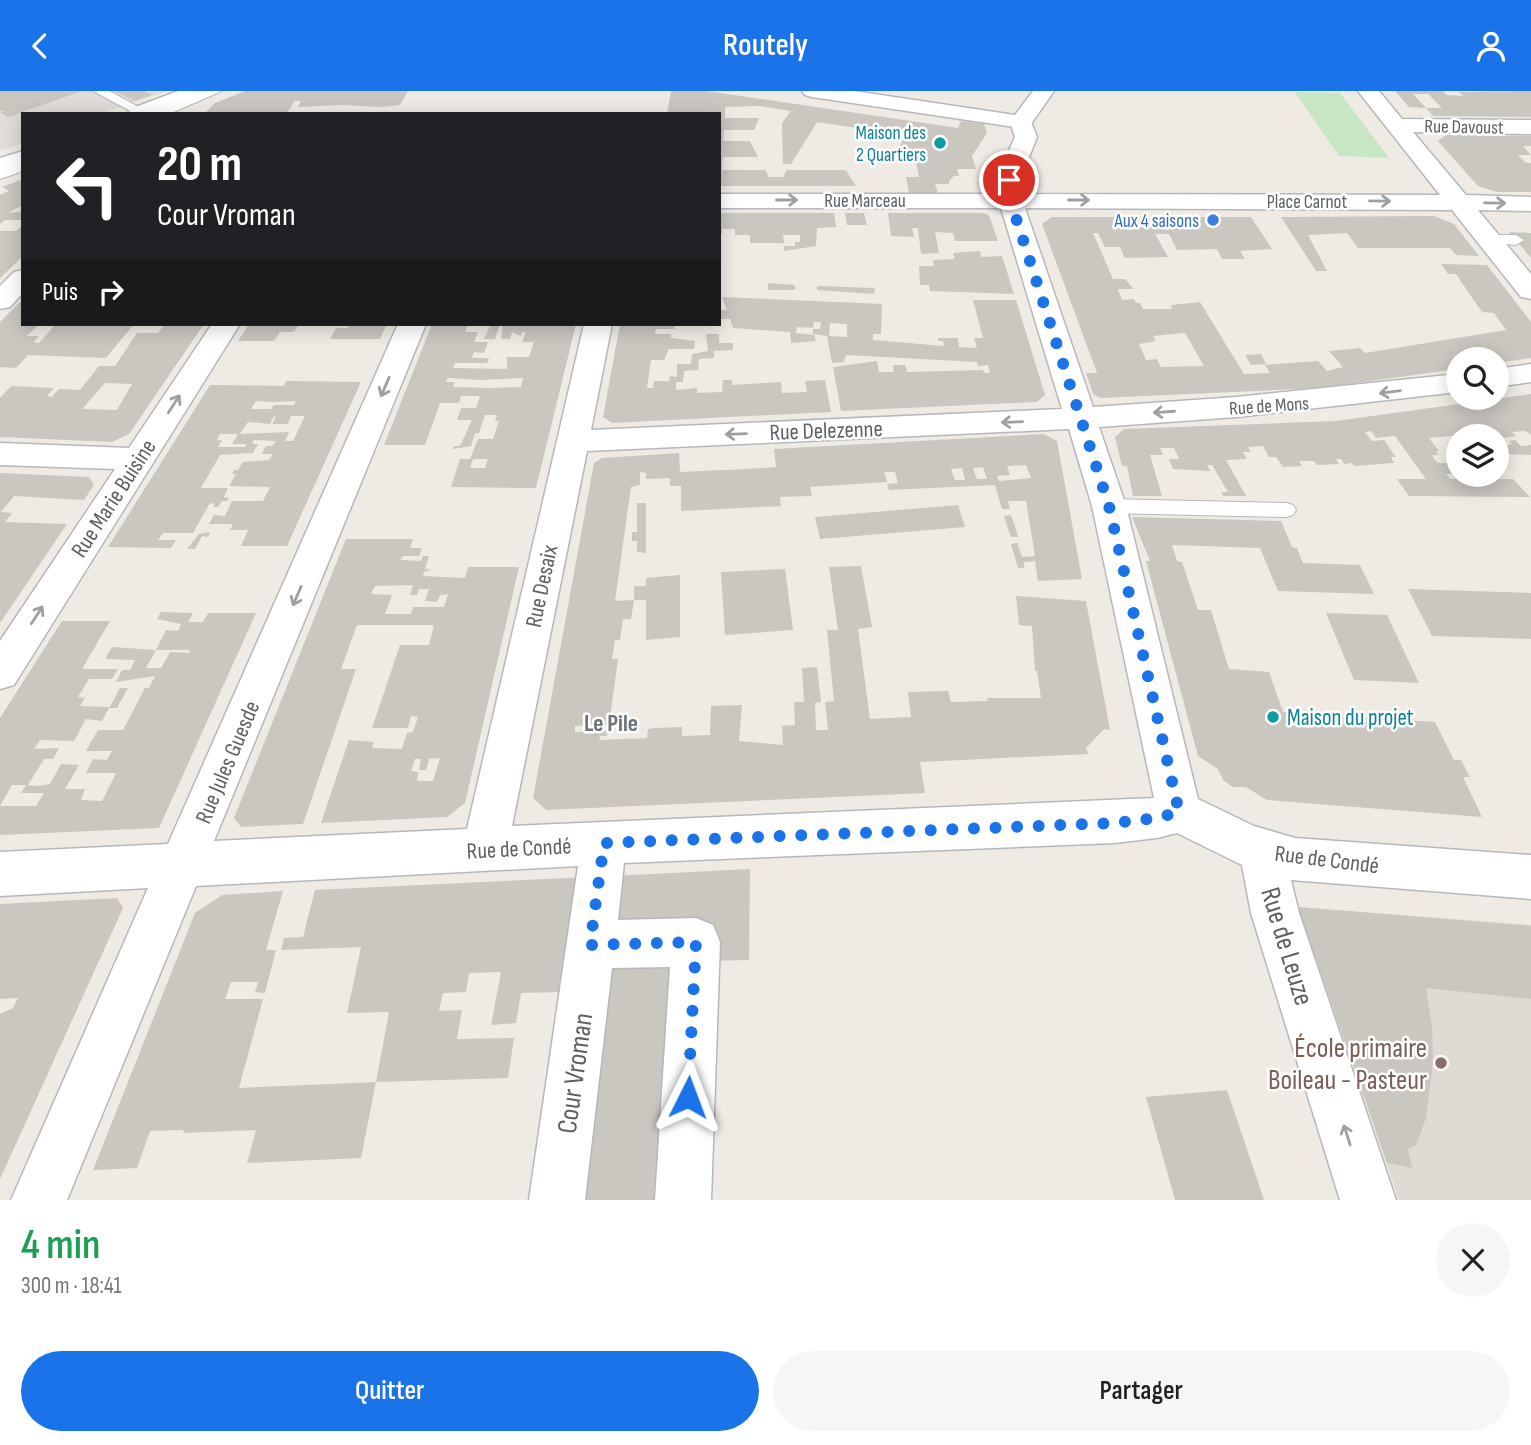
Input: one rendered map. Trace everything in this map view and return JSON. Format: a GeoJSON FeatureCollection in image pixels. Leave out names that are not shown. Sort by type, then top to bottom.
{"type":"FeatureCollection","features":[{"type":"Feature","properties":{"kind":"street"},"geometry":{"type":"LineString","coordinates":[[150,112],[197,91]]}},
{"type":"Feature","properties":{"kind":"street"},"geometry":{"type":"LineString","coordinates":[[812,91],[1021,121]]}},
{"type":"Feature","properties":{"kind":"street"},"geometry":{"type":"LineString","coordinates":[[1021,121],[1044,91]]}},
{"type":"Feature","properties":{"kind":"street"},"geometry":{"type":"LineString","coordinates":[[1368,91],[1531,291]]}},
{"type":"Feature","properties":{"kind":"street"},"geometry":{"type":"LineString","coordinates":[[1021,121],[1026,137],[1010,175],[1011,200],[1109,506],[1179,812]]}},
{"type":"Feature","properties":{"kind":"street","name":"Rue Davoust"},"geometry":{"type":"LineString","coordinates":[[1396,125],[1531,127]]}},
{"type":"Feature","properties":{"kind":"street"},"geometry":{"type":"LineString","coordinates":[[0,166],[21,159]]}},
{"type":"Feature","properties":{"kind":"street","name":"Rue Marceau"},"geometry":{"type":"LineString","coordinates":[[721,201],[1011,200]]}},
{"type":"Feature","properties":{"kind":"street","name":"Place Carnot"},"geometry":{"type":"LineString","coordinates":[[1011,200],[1531,204]]}},
{"type":"Feature","properties":{"kind":"street"},"geometry":{"type":"LineString","coordinates":[[0,301],[21,280]]}},
{"type":"Feature","properties":{"kind":"street","name":"Rue Marie Buisine"},"geometry":{"type":"LineString","coordinates":[[0,673],[225,326]]}},
{"type":"Feature","properties":{"kind":"street","name":"Rue Jules Guesde"},"geometry":{"type":"LineString","coordinates":[[39,1200],[184,865],[411,326]]}},
{"type":"Feature","properties":{"kind":"street","name":"Rue Desaix"},"geometry":{"type":"LineString","coordinates":[[485,849],[598,326]]}},
{"type":"Feature","properties":{"kind":"street"},"geometry":{"type":"LineString","coordinates":[[1509,376],[1531,373]]}},
{"type":"Feature","properties":{"kind":"street","name":"Rue de Mons"},"geometry":{"type":"LineString","coordinates":[[1080,419],[1321,401],[1446,385]]}},
{"type":"Feature","properties":{"kind":"street","name":"Rue Delezenne"},"geometry":{"type":"LineString","coordinates":[[572,441],[1080,419]]}},
{"type":"Feature","properties":{"kind":"street"},"geometry":{"type":"LineString","coordinates":[[0,454],[139,459]]}},
{"type":"Feature","properties":{"kind":"street","name":"Rue de Condé"},"geometry":{"type":"LineString","coordinates":[[0,874],[604,843],[1114,823],[1157,818],[1179,812],[1262,851],[1295,860],[1531,877]]}},
{"type":"Feature","properties":{"kind":"street","name":"Cour Vroman"},"geometry":{"type":"LineString","coordinates":[[557,1200],[604,843]]}},
{"type":"Feature","properties":{"kind":"street","name":"Rue de Leuze"},"geometry":{"type":"LineString","coordinates":[[1262,851],[1275,913],[1368,1200]]}},
{"type":"Feature","properties":{"kind":"street"},"geometry":{"type":"LineString","coordinates":[[590,945],[696,942],[683,1200]]}},
{"type":"Feature","properties":{"kind":"lane"},"geometry":{"type":"LineString","coordinates":[[99,91],[146,112]]}},
{"type":"Feature","properties":{"kind":"lane"},"geometry":{"type":"LineString","coordinates":[[151,112],[216,91]]}},
{"type":"Feature","properties":{"kind":"lane"},"geometry":{"type":"LineString","coordinates":[[0,175],[21,167]]}},
{"type":"Feature","properties":{"kind":"lane"},"geometry":{"type":"LineString","coordinates":[[1489,239],[1516,240]]}},
{"type":"Feature","properties":{"kind":"lane"},"geometry":{"type":"LineString","coordinates":[[1109,506],[1286,510]]}},
{"type":"Feature","properties":{"kind":"shaded area"},"geometry":{"type":"Polygon","coordinates":[[[0,91],[167,91],[106,112],[21,112],[21,144],[0,151],[0,91]]]}},
{"type":"Feature","properties":{"kind":"shaded area","name":"École primaire Boileau - Pasteur"},"geometry":{"type":"Polygon","coordinates":[[[1298,907],[1531,925],[1531,1200],[1399,1200],[1298,907]]]}},
{"type":"Feature","properties":{"kind":"green space"},"geometry":{"type":"Polygon","coordinates":[[[1295,92],[1340,93],[1389,158],[1339,156],[1295,92]]]}},
{"type":"Feature","properties":{"kind":"building"},"geometry":{"type":"Polygon","coordinates":[[[0,91],[82,91],[8,117],[0,113],[5,111],[0,111],[0,91]]]}},
{"type":"Feature","properties":{"kind":"building"},"geometry":{"type":"Polygon","coordinates":[[[114,91],[144,91],[152,95],[135,101],[114,91]]]}},
{"type":"Feature","properties":{"kind":"building"},"geometry":{"type":"Polygon","coordinates":[[[245,91],[408,91],[400,105],[382,107],[298,107],[301,101],[295,101],[287,112],[206,112],[215,103],[245,91]]]}},
{"type":"Feature","properties":{"kind":"building","name":"Maison des 2 Quartiers"},"geometry":{"type":"Polygon","coordinates":[[[671,91],[707,91],[958,128],[961,121],[984,124],[987,133],[972,156],[976,169],[957,169],[959,176],[954,176],[949,184],[935,184],[938,193],[909,193],[906,177],[919,177],[913,149],[900,146],[904,138],[888,136],[890,133],[817,122],[791,164],[783,164],[782,123],[791,111],[759,106],[725,107],[725,118],[759,118],[754,130],[724,130],[723,141],[750,141],[758,157],[723,157],[722,170],[765,170],[769,177],[783,177],[787,170],[846,170],[856,186],[721,186],[721,112],[667,112],[671,91]]]}},
{"type":"Feature","properties":{"kind":"building"},"geometry":{"type":"Polygon","coordinates":[[[1395,91],[1443,91],[1447,95],[1463,96],[1459,92],[1531,91],[1531,117],[1433,116],[1426,108],[1409,107],[1395,91]],[[1413,94],[1426,108],[1442,108],[1428,94],[1413,94]]]}},
{"type":"Feature","properties":{"kind":"building"},"geometry":{"type":"Polygon","coordinates":[[[1446,135],[1531,136],[1531,146],[1523,146],[1531,155],[1518,155],[1526,163],[1531,163],[1531,192],[1497,192],[1478,186],[1438,141],[1446,135]]]}},
{"type":"Feature","properties":{"kind":"building"},"geometry":{"type":"Polygon","coordinates":[[[21,180],[21,206],[8,213],[21,211],[21,220],[5,220],[0,224],[0,195],[9,191],[2,187],[21,180]]]}},
{"type":"Feature","properties":{"kind":"building"},"geometry":{"type":"Polygon","coordinates":[[[721,213],[834,213],[836,227],[817,228],[816,246],[784,251],[784,246],[795,246],[795,242],[800,242],[800,235],[783,235],[784,243],[750,243],[750,235],[735,235],[735,229],[722,229],[722,234],[721,213]]]}},
{"type":"Feature","properties":{"kind":"building"},"geometry":{"type":"Polygon","coordinates":[[[845,213],[864,213],[867,225],[847,225],[845,213]]]}},
{"type":"Feature","properties":{"kind":"building"},"geometry":{"type":"Polygon","coordinates":[[[888,213],[984,213],[989,215],[998,241],[955,241],[953,233],[935,232],[939,253],[921,254],[918,228],[912,228],[914,237],[891,236],[888,213]]]}},
{"type":"Feature","properties":{"kind":"building"},"geometry":{"type":"Polygon","coordinates":[[[1434,216],[1454,224],[1479,256],[1456,255],[1450,248],[1358,248],[1347,233],[1308,235],[1327,271],[1316,271],[1281,217],[1434,216]]]}},
{"type":"Feature","properties":{"kind":"building"},"geometry":{"type":"Polygon","coordinates":[[[1052,217],[1251,217],[1272,249],[1240,251],[1245,259],[1222,259],[1217,249],[1177,250],[1169,234],[1155,234],[1168,257],[1125,258],[1120,247],[1105,247],[1098,233],[1093,233],[1113,279],[1125,279],[1134,289],[1118,289],[1122,300],[1134,299],[1143,309],[1172,309],[1171,305],[1200,302],[1244,374],[1270,373],[1265,365],[1318,361],[1327,371],[1343,367],[1329,351],[1360,348],[1365,353],[1506,330],[1494,313],[1482,312],[1456,274],[1448,274],[1441,264],[1487,265],[1531,322],[1531,358],[1509,361],[1509,347],[1446,347],[1446,371],[1319,388],[1100,398],[1093,394],[1086,373],[1097,373],[1042,224],[1052,217]],[[1185,333],[1153,336],[1156,341],[1139,344],[1146,360],[1157,359],[1161,367],[1204,366],[1185,333]]]}},
{"type":"Feature","properties":{"kind":"building"},"geometry":{"type":"Polygon","coordinates":[[[21,227],[21,258],[0,278],[0,231],[16,231],[21,227]]]}},
{"type":"Feature","properties":{"kind":"building"},"geometry":{"type":"Polygon","coordinates":[[[1509,232],[1531,233],[1531,258],[1509,232]]]}},
{"type":"Feature","properties":{"kind":"building"},"geometry":{"type":"Polygon","coordinates":[[[980,251],[981,257],[1002,256],[1014,294],[930,291],[929,285],[920,285],[919,266],[934,266],[933,260],[955,259],[953,253],[980,251]]]}},
{"type":"Feature","properties":{"kind":"building"},"geometry":{"type":"Polygon","coordinates":[[[768,283],[795,285],[795,290],[768,290],[768,283]]]}},
{"type":"Feature","properties":{"kind":"building"},"geometry":{"type":"Polygon","coordinates":[[[817,286],[875,288],[874,294],[817,290],[817,286]]]}},
{"type":"Feature","properties":{"kind":"building"},"geometry":{"type":"Polygon","coordinates":[[[722,297],[882,304],[881,334],[873,334],[873,340],[944,346],[943,341],[938,341],[938,338],[958,338],[959,347],[977,348],[974,338],[983,338],[973,300],[1016,300],[1045,395],[1037,402],[841,411],[833,367],[877,361],[879,372],[894,372],[893,365],[905,365],[907,372],[983,370],[984,373],[990,373],[988,365],[978,366],[977,362],[846,355],[844,362],[832,363],[827,336],[813,334],[813,329],[820,329],[821,322],[814,322],[813,328],[797,327],[796,333],[814,335],[816,341],[791,343],[790,332],[733,328],[730,319],[721,319],[721,310],[727,310],[722,297]],[[830,323],[829,336],[847,337],[847,324],[830,323]]]}},
{"type":"Feature","properties":{"kind":"building"},"geometry":{"type":"Polygon","coordinates":[[[21,301],[21,326],[37,326],[27,336],[39,336],[34,342],[39,343],[54,326],[132,326],[106,358],[28,355],[16,368],[0,367],[0,322],[21,301]]]}},
{"type":"Feature","properties":{"kind":"building"},"geometry":{"type":"Polygon","coordinates":[[[163,326],[203,326],[129,434],[112,442],[0,437],[0,398],[11,386],[54,388],[47,396],[52,397],[59,389],[80,390],[99,366],[115,366],[137,333],[158,333],[163,326]],[[105,383],[82,409],[117,410],[132,384],[105,383]]]}},
{"type":"Feature","properties":{"kind":"building"},"geometry":{"type":"Polygon","coordinates":[[[248,326],[298,326],[294,332],[280,332],[274,341],[238,341],[248,326]]]}},
{"type":"Feature","properties":{"kind":"building"},"geometry":{"type":"Polygon","coordinates":[[[386,326],[380,339],[330,339],[336,328],[386,326]]]}},
{"type":"Feature","properties":{"kind":"building"},"geometry":{"type":"Polygon","coordinates":[[[431,326],[467,326],[465,332],[478,332],[474,342],[488,342],[484,353],[474,352],[472,358],[489,358],[487,363],[455,363],[453,368],[507,369],[507,357],[529,357],[534,342],[522,342],[526,332],[522,332],[521,336],[512,332],[510,339],[501,339],[503,326],[576,326],[536,488],[451,487],[460,459],[470,459],[478,439],[493,439],[499,421],[495,421],[497,415],[485,415],[471,446],[453,449],[454,446],[460,446],[472,420],[457,420],[461,408],[476,408],[480,396],[461,396],[459,403],[440,403],[425,445],[384,445],[431,326]],[[448,378],[446,382],[455,382],[453,387],[521,387],[523,378],[448,378]],[[473,459],[470,468],[485,468],[488,459],[473,459]]]}},
{"type":"Feature","properties":{"kind":"building"},"geometry":{"type":"Polygon","coordinates":[[[490,326],[499,326],[495,339],[484,339],[490,326]]]}},
{"type":"Feature","properties":{"kind":"building"},"geometry":{"type":"Polygon","coordinates":[[[620,326],[675,326],[674,329],[656,329],[655,334],[671,334],[671,338],[695,341],[694,349],[669,349],[664,360],[651,360],[647,388],[653,388],[654,381],[669,381],[670,376],[677,377],[677,364],[691,364],[692,354],[708,351],[706,334],[719,334],[719,343],[733,343],[733,350],[714,351],[714,358],[699,359],[698,370],[684,371],[683,382],[676,382],[676,390],[697,388],[697,393],[722,392],[723,380],[732,380],[732,385],[781,382],[782,393],[807,392],[805,381],[825,380],[831,412],[612,423],[603,417],[620,326]]]}},
{"type":"Feature","properties":{"kind":"building"},"geometry":{"type":"Polygon","coordinates":[[[1261,354],[1266,364],[1251,365],[1245,355],[1261,354]]]}},
{"type":"Feature","properties":{"kind":"building"},"geometry":{"type":"Polygon","coordinates":[[[286,381],[361,382],[287,546],[241,546],[248,530],[230,530],[233,524],[209,524],[214,515],[225,516],[232,501],[263,501],[270,487],[229,486],[236,474],[232,474],[234,470],[238,470],[243,462],[269,460],[273,454],[262,454],[266,446],[272,446],[276,441],[254,440],[252,444],[258,444],[253,453],[220,455],[201,488],[228,488],[224,497],[229,498],[222,501],[218,507],[213,507],[215,504],[210,503],[193,533],[163,533],[158,540],[176,540],[171,548],[108,547],[210,385],[284,386],[286,381]],[[256,401],[251,409],[294,405],[296,401],[275,402],[256,401]],[[274,416],[270,424],[248,422],[240,434],[289,432],[285,441],[293,441],[305,416],[291,416],[288,424],[272,424],[276,417],[274,416]],[[220,434],[217,440],[222,440],[218,447],[245,447],[247,444],[232,444],[238,434],[220,434]]]}},
{"type":"Feature","properties":{"kind":"building"},"geometry":{"type":"Polygon","coordinates":[[[1531,394],[1531,435],[1525,431],[1512,432],[1516,436],[1509,437],[1509,424],[1446,424],[1446,436],[1429,438],[1439,451],[1436,451],[1438,455],[1432,455],[1438,463],[1446,463],[1446,487],[1509,487],[1509,479],[1513,479],[1530,497],[1409,496],[1397,479],[1426,479],[1395,436],[1376,438],[1371,431],[1365,432],[1372,441],[1384,440],[1396,457],[1391,457],[1394,463],[1354,466],[1336,459],[1339,464],[1317,465],[1314,461],[1299,461],[1302,466],[1283,467],[1276,457],[1269,457],[1263,446],[1248,447],[1251,452],[1243,452],[1247,459],[1226,460],[1246,496],[1223,496],[1221,492],[1228,492],[1212,465],[1207,465],[1210,471],[1173,469],[1169,459],[1179,459],[1174,448],[1160,448],[1163,455],[1150,455],[1162,496],[1133,496],[1127,466],[1122,466],[1115,437],[1124,429],[1336,421],[1446,406],[1446,410],[1509,410],[1509,397],[1531,394]]]}},
{"type":"Feature","properties":{"kind":"building"},"geometry":{"type":"Polygon","coordinates":[[[1044,434],[1057,441],[1082,579],[1038,581],[1035,561],[1024,562],[1024,568],[1018,568],[1011,544],[1017,543],[1022,557],[1035,556],[1026,501],[1008,501],[1010,509],[1002,509],[995,485],[889,490],[887,484],[898,483],[895,472],[884,472],[887,482],[810,487],[812,496],[780,497],[781,506],[681,511],[681,486],[670,486],[670,478],[646,479],[646,473],[640,472],[640,485],[631,487],[615,601],[634,600],[631,619],[623,619],[620,640],[615,640],[612,659],[618,659],[609,725],[575,726],[575,732],[608,731],[607,736],[600,736],[599,740],[647,738],[648,729],[654,728],[682,727],[682,736],[710,735],[711,706],[742,705],[739,741],[783,745],[782,726],[795,725],[794,702],[804,702],[802,668],[817,667],[821,702],[815,703],[816,730],[828,730],[825,702],[834,701],[827,630],[838,630],[829,567],[861,566],[872,627],[858,629],[870,719],[911,717],[908,692],[948,691],[951,702],[988,701],[987,698],[1041,698],[1035,671],[1032,626],[1019,625],[1016,596],[1086,601],[1110,730],[1104,729],[1086,748],[1088,754],[920,762],[925,793],[546,810],[533,798],[594,463],[602,458],[679,453],[680,472],[776,467],[774,449],[1044,434]],[[1026,465],[1007,466],[1010,475],[997,476],[999,481],[1031,478],[1026,465]],[[983,467],[973,468],[977,479],[987,479],[983,467]],[[962,468],[951,469],[955,480],[965,480],[962,468]]]}},
{"type":"Feature","properties":{"kind":"building"},"geometry":{"type":"Polygon","coordinates":[[[1515,440],[1521,446],[1531,445],[1531,455],[1509,454],[1509,445],[1512,444],[1509,441],[1515,440]]]}},
{"type":"Feature","properties":{"kind":"building"},"geometry":{"type":"Polygon","coordinates":[[[0,473],[89,477],[94,485],[84,500],[14,496],[1,512],[12,513],[5,522],[67,524],[0,623],[0,473]]]}},
{"type":"Feature","properties":{"kind":"building"},"geometry":{"type":"Polygon","coordinates":[[[637,503],[646,503],[646,553],[637,552],[637,541],[632,541],[632,532],[637,532],[637,503]]]}},
{"type":"Feature","properties":{"kind":"building"},"geometry":{"type":"Polygon","coordinates":[[[958,505],[965,527],[820,539],[815,517],[958,505]]]}},
{"type":"Feature","properties":{"kind":"building"},"geometry":{"type":"Polygon","coordinates":[[[1011,515],[1018,537],[1011,537],[1007,526],[1004,516],[1011,515]]]}},
{"type":"Feature","properties":{"kind":"building","name":"Maison du projet"},"geometry":{"type":"Polygon","coordinates":[[[1132,517],[1281,521],[1292,547],[1297,548],[1303,563],[1360,565],[1374,594],[1278,591],[1260,548],[1172,545],[1177,561],[1182,562],[1198,610],[1211,610],[1229,669],[1269,672],[1283,712],[1435,722],[1454,760],[1461,760],[1470,777],[1463,777],[1482,817],[1267,800],[1246,787],[1233,787],[1223,780],[1218,769],[1198,756],[1146,561],[1150,561],[1132,517]]]}},
{"type":"Feature","properties":{"kind":"building"},"geometry":{"type":"Polygon","coordinates":[[[210,532],[208,537],[202,536],[195,549],[187,549],[199,534],[210,532]]]}},
{"type":"Feature","properties":{"kind":"building"},"geometry":{"type":"Polygon","coordinates":[[[346,539],[413,539],[410,548],[422,548],[419,556],[403,556],[400,560],[421,561],[423,556],[429,556],[425,569],[431,570],[424,572],[423,576],[465,578],[468,567],[519,567],[465,803],[447,817],[321,823],[349,740],[374,742],[372,748],[402,749],[407,733],[413,732],[418,717],[411,716],[408,728],[372,728],[400,645],[429,645],[434,625],[357,625],[341,669],[356,669],[303,824],[241,827],[234,818],[346,539]],[[413,585],[375,586],[371,594],[392,595],[385,614],[411,614],[413,607],[444,607],[448,594],[441,595],[443,589],[437,602],[425,601],[429,589],[419,589],[417,595],[410,595],[413,585]],[[440,758],[429,759],[426,770],[419,770],[421,759],[415,759],[411,771],[418,772],[417,781],[433,781],[440,758]]]}},
{"type":"Feature","properties":{"kind":"building"},"geometry":{"type":"Polygon","coordinates":[[[785,569],[793,630],[725,635],[721,572],[785,569]]]}},
{"type":"Feature","properties":{"kind":"building"},"geometry":{"type":"Polygon","coordinates":[[[680,575],[680,637],[646,640],[646,600],[634,600],[634,586],[646,586],[646,578],[680,575]]]}},
{"type":"Feature","properties":{"kind":"building"},"geometry":{"type":"Polygon","coordinates":[[[1408,589],[1531,593],[1531,639],[1432,636],[1408,589]]]}},
{"type":"Feature","properties":{"kind":"building"},"geometry":{"type":"Polygon","coordinates":[[[161,612],[193,613],[188,622],[203,622],[208,613],[256,613],[159,828],[0,835],[0,806],[36,806],[44,793],[21,793],[26,785],[50,784],[61,764],[79,765],[65,789],[85,789],[81,800],[102,801],[116,773],[86,773],[93,759],[107,760],[112,751],[86,751],[98,730],[123,730],[145,688],[149,688],[155,676],[116,682],[122,670],[130,670],[135,660],[105,659],[112,647],[156,650],[166,630],[178,631],[181,624],[157,619],[161,612]],[[156,650],[146,668],[161,668],[170,652],[189,653],[190,650],[156,650]]]}},
{"type":"Feature","properties":{"kind":"building"},"geometry":{"type":"Polygon","coordinates":[[[1326,613],[1387,615],[1419,683],[1354,680],[1326,613]]]}},
{"type":"Feature","properties":{"kind":"building"},"geometry":{"type":"Polygon","coordinates":[[[62,621],[110,621],[82,669],[118,669],[112,679],[89,679],[78,697],[85,698],[80,706],[110,707],[120,688],[128,688],[117,708],[109,708],[102,721],[86,719],[74,741],[40,740],[34,749],[59,748],[53,759],[44,759],[28,785],[12,785],[0,806],[0,718],[62,621]]]}},
{"type":"Feature","properties":{"kind":"building"},"geometry":{"type":"Polygon","coordinates":[[[750,869],[749,960],[704,961],[607,935],[613,876],[750,869]]]}},
{"type":"Feature","properties":{"kind":"building"},"geometry":{"type":"Polygon","coordinates":[[[588,877],[564,992],[521,993],[516,1023],[491,1025],[501,972],[469,973],[466,992],[443,993],[439,1011],[462,1010],[457,1039],[514,1038],[508,1078],[376,1082],[389,1012],[347,1013],[361,947],[281,950],[284,938],[303,937],[315,890],[588,877]]]}},
{"type":"Feature","properties":{"kind":"building"},"geometry":{"type":"Polygon","coordinates":[[[283,891],[266,950],[276,950],[265,993],[255,992],[258,982],[231,982],[225,999],[263,999],[239,1088],[376,1082],[361,1158],[247,1163],[256,1130],[184,1133],[183,1130],[150,1131],[137,1168],[93,1170],[195,913],[222,895],[283,891]]]}},
{"type":"Feature","properties":{"kind":"building"},"geometry":{"type":"Polygon","coordinates":[[[117,898],[123,908],[0,1179],[0,1014],[13,1008],[18,998],[0,999],[0,904],[117,898]]]}},
{"type":"Feature","properties":{"kind":"building"},"geometry":{"type":"Polygon","coordinates":[[[1298,907],[1531,926],[1531,999],[1426,988],[1432,1026],[1433,1063],[1426,1118],[1416,1145],[1408,1149],[1412,1168],[1387,1163],[1298,907]]]}},
{"type":"Feature","properties":{"kind":"building"},"geometry":{"type":"Polygon","coordinates":[[[687,954],[659,1200],[580,1200],[605,958],[687,954]]]}},
{"type":"Feature","properties":{"kind":"building"},"geometry":{"type":"Polygon","coordinates":[[[1227,1090],[1264,1200],[1175,1200],[1146,1097],[1227,1090]]]}},
{"type":"Feature","properties":{"kind":"place","name":"Maison des 2 Quartiers"},"geometry":{"type":"Point","coordinates":[940,143]}},
{"type":"Feature","properties":{"kind":"place","name":"Aux 4 saisons"},"geometry":{"type":"Point","coordinates":[1213,220]}},
{"type":"Feature","properties":{"kind":"place","name":"Maison du projet"},"geometry":{"type":"Point","coordinates":[1273,717]}},
{"type":"Feature","properties":{"kind":"place","name":"École primaire Boileau - Pasteur"},"geometry":{"type":"Point","coordinates":[1441,1063]}},
{"type":"Feature","properties":{"kind":"district","name":"Le Pile"},"geometry":{"type":"Point","coordinates":[611,723]}},
{"type":"Feature","properties":{"kind":"route"},"geometry":{"type":"LineString","coordinates":[[688,1097],[696,942],[590,945],[604,843],[1114,823],[1146,820],[1179,812],[1109,506],[1016,218],[1009,195],[1009,180]]}}]}
